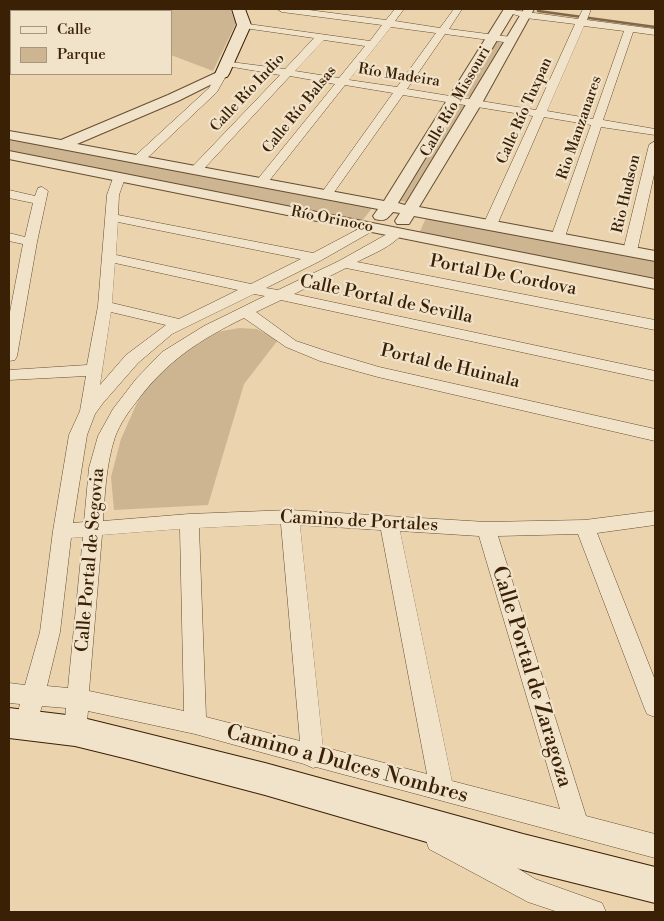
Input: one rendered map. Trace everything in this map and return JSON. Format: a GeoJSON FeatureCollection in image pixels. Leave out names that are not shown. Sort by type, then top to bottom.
{"type":"FeatureCollection","features":[{"type":"Feature","properties":{"kind":"main road"},"geometry":{"type":"LineString","coordinates":[[225,68],[244,25],[239,9]]}},
{"type":"Feature","properties":{"kind":"main road","name":"Camino a Dulces Nombres"},"geometry":{"type":"LineString","coordinates":[[18,724],[75,731],[265,779],[522,852],[655,885]]}},
{"type":"Feature","properties":{"kind":"street"},"geometry":{"type":"LineString","coordinates":[[282,9],[511,40]]}},
{"type":"Feature","properties":{"kind":"street","name":"Calle Río Balsas"},"geometry":{"type":"LineString","coordinates":[[261,183],[400,9]]}},
{"type":"Feature","properties":{"kind":"street"},"geometry":{"type":"LineString","coordinates":[[326,195],[458,9]]}},
{"type":"Feature","properties":{"kind":"street"},"geometry":{"type":"LineString","coordinates":[[509,10],[655,24]]}},
{"type":"Feature","properties":{"kind":"street","name":"Calle Río Missouri"},"geometry":{"type":"LineString","coordinates":[[371,228],[388,207],[509,10]]}},
{"type":"Feature","properties":{"kind":"street","name":"Calle Río Missouri"},"geometry":{"type":"LineString","coordinates":[[396,233],[411,211],[511,40],[531,11]]}},
{"type":"Feature","properties":{"kind":"street"},"geometry":{"type":"LineString","coordinates":[[584,17],[629,29],[655,32]]}},
{"type":"Feature","properties":{"kind":"street","name":"Calle Río Tuxpan"},"geometry":{"type":"LineString","coordinates":[[490,225],[584,17]]}},
{"type":"Feature","properties":{"kind":"street"},"geometry":{"type":"LineString","coordinates":[[244,25],[372,44]]}},
{"type":"Feature","properties":{"kind":"street","name":"Rio Manzanares"},"geometry":{"type":"LineString","coordinates":[[558,237],[629,29]]}},
{"type":"Feature","properties":{"kind":"street","name":"Calle Río Indio"},"geometry":{"type":"LineString","coordinates":[[196,170],[288,73],[320,36]]}},
{"type":"Feature","properties":{"kind":"street"},"geometry":{"type":"LineString","coordinates":[[62,145],[173,98],[225,68]]}},
{"type":"Feature","properties":{"kind":"street"},"geometry":{"type":"LineString","coordinates":[[139,160],[213,90],[225,68]]}},
{"type":"Feature","properties":{"kind":"street","name":"Río Madeira"},"geometry":{"type":"LineString","coordinates":[[225,68],[288,73],[655,132]]}},
{"type":"Feature","properties":{"kind":"street","name":"Río Orinoco"},"geometry":{"type":"LineString","coordinates":[[9,135],[655,256]]}},
{"type":"Feature","properties":{"kind":"street","name":"Rio Hudson"},"geometry":{"type":"LineString","coordinates":[[630,251],[655,145]]}},
{"type":"Feature","properties":{"kind":"street","name":"Río Orinoco"},"geometry":{"type":"LineString","coordinates":[[9,155],[655,284]]}},
{"type":"Feature","properties":{"kind":"street","name":"Calle Portal de Segovia"},"geometry":{"type":"LineString","coordinates":[[18,724],[36,694],[50,632],[62,531],[78,435],[87,413],[105,306],[113,195],[119,178]]}},
{"type":"Feature","properties":{"kind":"street"},"geometry":{"type":"LineString","coordinates":[[9,194],[41,196],[30,242],[9,356]]}},
{"type":"Feature","properties":{"kind":"street"},"geometry":{"type":"LineString","coordinates":[[111,217],[315,258]]}},
{"type":"Feature","properties":{"kind":"street","name":"Calle Portal de Segovia"},"geometry":{"type":"LineString","coordinates":[[87,413],[132,358],[167,331],[252,290],[371,228]]}},
{"type":"Feature","properties":{"kind":"street","name":"Calle Portal de Segovia"},"geometry":{"type":"LineString","coordinates":[[75,731],[98,468],[107,436],[119,413],[168,356],[210,329],[344,264],[396,233]]}},
{"type":"Feature","properties":{"kind":"street"},"geometry":{"type":"LineString","coordinates":[[9,237],[30,242]]}},
{"type":"Feature","properties":{"kind":"street","name":"Calle Portal de Sevilla"},"geometry":{"type":"LineString","coordinates":[[108,258],[655,376]]}},
{"type":"Feature","properties":{"kind":"street","name":"Portal De Cordova"},"geometry":{"type":"LineString","coordinates":[[344,264],[655,325]]}},
{"type":"Feature","properties":{"kind":"street"},"geometry":{"type":"LineString","coordinates":[[9,285],[23,288]]}},
{"type":"Feature","properties":{"kind":"street"},"geometry":{"type":"LineString","coordinates":[[105,306],[179,324]]}},
{"type":"Feature","properties":{"kind":"street","name":"Portal de Huinala"},"geometry":{"type":"LineString","coordinates":[[246,312],[291,344],[326,358],[378,372],[655,435]]}},
{"type":"Feature","properties":{"kind":"street"},"geometry":{"type":"LineString","coordinates":[[9,375],[94,370]]}},
{"type":"Feature","properties":{"kind":"street"},"geometry":{"type":"LineString","coordinates":[[78,435],[107,436]]}},
{"type":"Feature","properties":{"kind":"street"},"geometry":{"type":"LineString","coordinates":[[290,517],[313,757]]}},
{"type":"Feature","properties":{"kind":"street","name":"Camino de Portales"},"geometry":{"type":"LineString","coordinates":[[62,531],[189,521],[290,517],[486,529],[585,527],[655,518]]}},
{"type":"Feature","properties":{"kind":"street"},"geometry":{"type":"LineString","coordinates":[[189,521],[195,724]]}},
{"type":"Feature","properties":{"kind":"street"},"geometry":{"type":"LineString","coordinates":[[389,523],[442,790]]}},
{"type":"Feature","properties":{"kind":"street"},"geometry":{"type":"LineString","coordinates":[[585,527],[655,707]]}},
{"type":"Feature","properties":{"kind":"street","name":"Calle Portal de Zaragoza"},"geometry":{"type":"LineString","coordinates":[[486,529],[577,825]]}},
{"type":"Feature","properties":{"kind":"street","name":"Camino a Dulces Nombres"},"geometry":{"type":"LineString","coordinates":[[9,693],[79,699],[195,724],[313,757],[655,846]]}},
{"type":"Feature","properties":{"kind":"street"},"geometry":{"type":"LineString","coordinates":[[392,815],[528,888],[593,912]]}},
{"type":"Feature","properties":{"kind":"green space"},"geometry":{"type":"Polygon","coordinates":[[[65,9],[230,9],[236,23],[213,71],[172,55],[172,10],[65,9]]]}},
{"type":"Feature","properties":{"kind":"green space"},"geometry":{"type":"Polygon","coordinates":[[[494,41],[505,43],[473,97],[463,96],[494,41]]]}},
{"type":"Feature","properties":{"kind":"green space"},"geometry":{"type":"Polygon","coordinates":[[[459,103],[468,104],[409,202],[399,201],[459,103]]]}},
{"type":"Feature","properties":{"kind":"green space"},"geometry":{"type":"Polygon","coordinates":[[[9,139],[373,207],[361,222],[9,152],[9,139]]]}},
{"type":"Feature","properties":{"kind":"green space"},"geometry":{"type":"Polygon","coordinates":[[[427,216],[655,261],[655,278],[419,233],[427,216]]]}},
{"type":"Feature","properties":{"kind":"green space"},"geometry":{"type":"Polygon","coordinates":[[[240,328],[257,329],[278,340],[244,384],[208,505],[114,510],[111,477],[121,439],[149,381],[194,341],[210,333],[240,328]]]}},
{"type":"Feature","properties":{"kind":"waterway"},"geometry":{"type":"LineString","coordinates":[[538,11],[655,27]]}}]}
